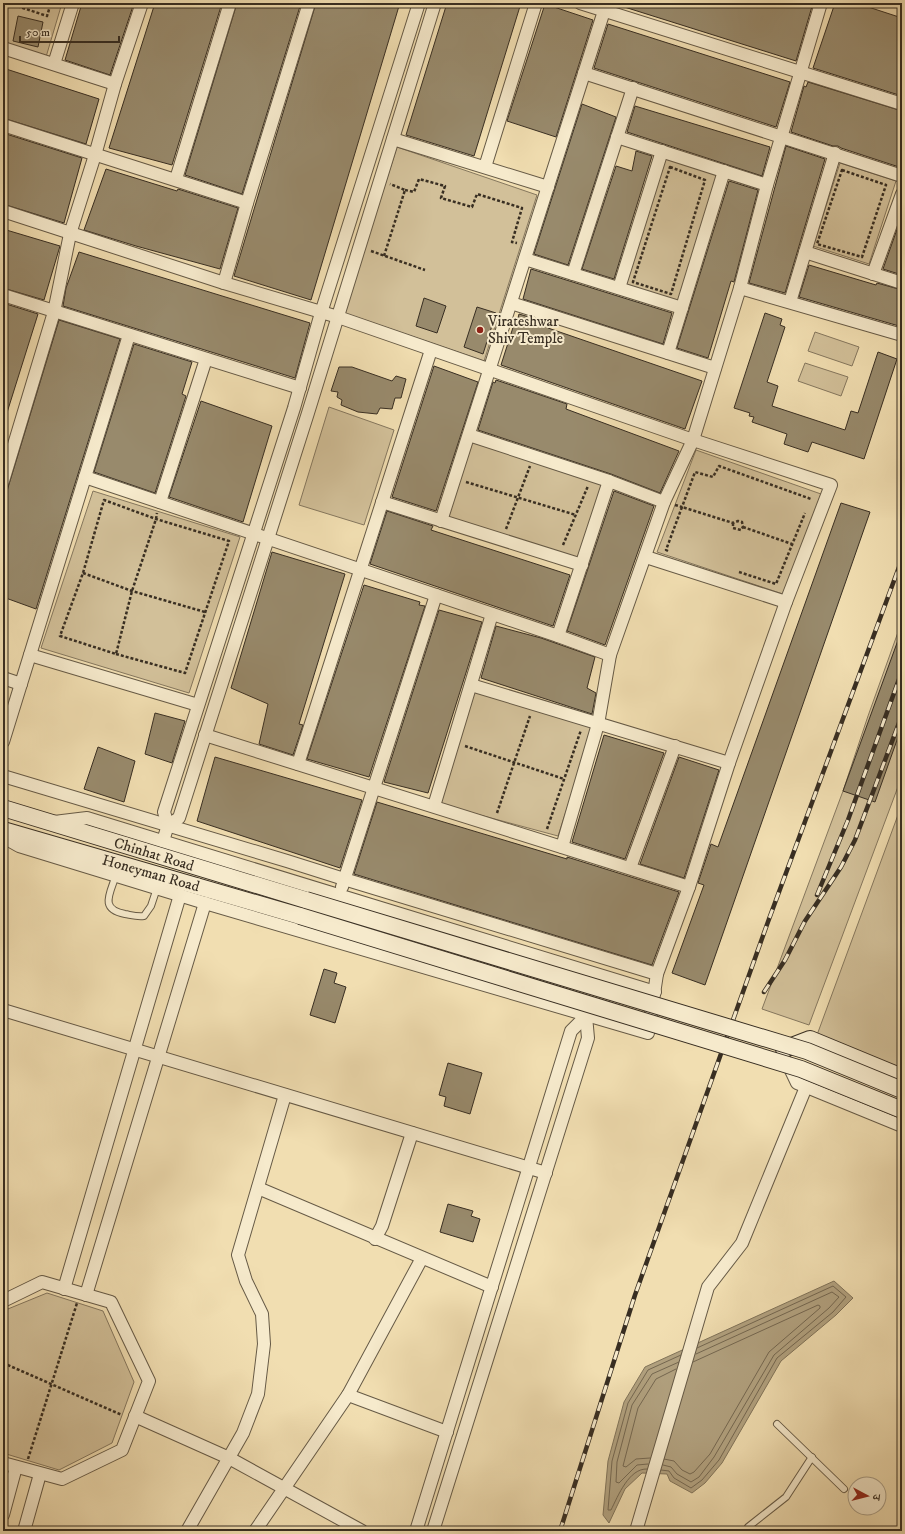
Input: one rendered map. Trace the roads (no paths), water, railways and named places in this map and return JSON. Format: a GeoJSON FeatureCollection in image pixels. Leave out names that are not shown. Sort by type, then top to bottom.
{"type":"FeatureCollection","features":[{"type":"Feature","properties":{"kind":"street"},"geometry":{"type":"LineString","coordinates":[[54,64],[73,3]]}},
{"type":"Feature","properties":{"kind":"street"},"geometry":{"type":"LineString","coordinates":[[3,481],[54,312],[70,234],[95,155],[115,84],[142,3]]}},
{"type":"Feature","properties":{"kind":"street"},"geometry":{"type":"LineString","coordinates":[[176,179],[230,3]]}},
{"type":"Feature","properties":{"kind":"street"},"geometry":{"type":"LineString","coordinates":[[224,284],[247,203],[309,3]]}},
{"type":"Feature","properties":{"kind":"street"},"geometry":{"type":"LineString","coordinates":[[163,841],[168,825],[164,812],[254,534],[300,388],[342,245],[419,3]]}},
{"type":"Feature","properties":{"kind":"street"},"geometry":{"type":"LineString","coordinates":[[168,825],[179,818],[338,317],[435,3]]}},
{"type":"Feature","properties":{"kind":"street"},"geometry":{"type":"LineString","coordinates":[[485,168],[536,3]]}},
{"type":"Feature","properties":{"kind":"street"},"geometry":{"type":"LineString","coordinates":[[580,3],[902,104]]}},
{"type":"Feature","properties":{"kind":"street"},"geometry":{"type":"LineString","coordinates":[[562,847],[598,724],[610,655],[646,557],[664,502],[693,440],[740,288],[767,185],[821,3]]}},
{"type":"Feature","properties":{"kind":"street"},"geometry":{"type":"LineString","coordinates":[[441,521],[604,11]]}},
{"type":"Feature","properties":{"kind":"street"},"geometry":{"type":"LineString","coordinates":[[3,48],[115,84]]}},
{"type":"Feature","properties":{"kind":"street"},"geometry":{"type":"LineString","coordinates":[[584,73],[835,153],[902,176]]}},
{"type":"Feature","properties":{"kind":"street"},"geometry":{"type":"LineString","coordinates":[[573,274],[633,88]]}},
{"type":"Feature","properties":{"kind":"street"},"geometry":{"type":"LineString","coordinates":[[3,125],[95,155],[176,179],[247,203]]}},
{"type":"Feature","properties":{"kind":"street"},"geometry":{"type":"LineString","coordinates":[[617,137],[767,185]]}},
{"type":"Feature","properties":{"kind":"street"},"geometry":{"type":"LineString","coordinates":[[393,139],[548,187]]}},
{"type":"Feature","properties":{"kind":"street"},"geometry":{"type":"LineString","coordinates":[[619,288],[662,151]]}},
{"type":"Feature","properties":{"kind":"street"},"geometry":{"type":"LineString","coordinates":[[790,302],[835,153]]}},
{"type":"Feature","properties":{"kind":"street"},"geometry":{"type":"LineString","coordinates":[[668,353],[724,171]]}},
{"type":"Feature","properties":{"kind":"street"},"geometry":{"type":"LineString","coordinates":[[873,274],[902,194]]}},
{"type":"Feature","properties":{"kind":"street"},"geometry":{"type":"LineString","coordinates":[[3,211],[224,284],[338,317],[693,440],[831,485],[786,602],[729,763],[690,887],[657,974],[648,1033],[586,1016],[156,888],[19,846],[3,837]]}},
{"type":"Feature","properties":{"kind":"street"},"geometry":{"type":"LineString","coordinates":[[342,245],[366,225]]}},
{"type":"Feature","properties":{"kind":"street"},"geometry":{"type":"LineString","coordinates":[[805,252],[902,282]]}},
{"type":"Feature","properties":{"kind":"street"},"geometry":{"type":"LineString","coordinates":[[525,259],[682,308]]}},
{"type":"Feature","properties":{"kind":"street"},"geometry":{"type":"LineString","coordinates":[[740,288],[902,335]]}},
{"type":"Feature","properties":{"kind":"street"},"geometry":{"type":"LineString","coordinates":[[3,295],[300,388]]}},
{"type":"Feature","properties":{"kind":"street"},"geometry":{"type":"LineString","coordinates":[[511,303],[715,368]]}},
{"type":"Feature","properties":{"kind":"street"},"geometry":{"type":"LineString","coordinates":[[3,742],[129,335]]}},
{"type":"Feature","properties":{"kind":"street"},"geometry":{"type":"LineString","coordinates":[[298,764],[431,350]]}},
{"type":"Feature","properties":{"kind":"street"},"geometry":{"type":"LineString","coordinates":[[160,502],[206,359]]}},
{"type":"Feature","properties":{"kind":"street"},"geometry":{"type":"LineString","coordinates":[[469,435],[609,481],[664,502]]}},
{"type":"Feature","properties":{"kind":"street"},"geometry":{"type":"LineString","coordinates":[[85,477],[558,636],[610,655]]}},
{"type":"Feature","properties":{"kind":"street"},"geometry":{"type":"LineString","coordinates":[[558,636],[609,481]]}},
{"type":"Feature","properties":{"kind":"street"},"geometry":{"type":"LineString","coordinates":[[382,502],[582,565]]}},
{"type":"Feature","properties":{"kind":"street"},"geometry":{"type":"LineString","coordinates":[[646,557],[786,602]]}},
{"type":"Feature","properties":{"kind":"street"},"geometry":{"type":"LineString","coordinates":[[340,895],[436,595]]}},
{"type":"Feature","properties":{"kind":"street"},"geometry":{"type":"LineString","coordinates":[[434,806],[492,614]]}},
{"type":"Feature","properties":{"kind":"street"},"geometry":{"type":"LineString","coordinates":[[30,655],[198,706]]}},
{"type":"Feature","properties":{"kind":"street"},"geometry":{"type":"LineString","coordinates":[[3,678],[21,684]]}},
{"type":"Feature","properties":{"kind":"street"},"geometry":{"type":"LineString","coordinates":[[471,685],[729,763]]}},
{"type":"Feature","properties":{"kind":"street"},"geometry":{"type":"LineString","coordinates":[[205,735],[690,887]]}},
{"type":"Feature","properties":{"kind":"street"},"geometry":{"type":"LineString","coordinates":[[630,868],[675,746]]}},
{"type":"Feature","properties":{"kind":"street"},"geometry":{"type":"LineString","coordinates":[[3,776],[287,860],[344,879],[657,974]]}},
{"type":"Feature","properties":{"kind":"street"},"geometry":{"type":"LineString","coordinates":[[74,798],[87,818]]}},
{"type":"Feature","properties":{"kind":"street","name":"Chinhat Road"},"geometry":{"type":"LineString","coordinates":[[3,808],[807,1051],[902,1090]]}},
{"type":"Feature","properties":{"kind":"street"},"geometry":{"type":"LineString","coordinates":[[51,822],[87,818],[655,992]]}},
{"type":"Feature","properties":{"kind":"street","name":"Honeyman Road"},"geometry":{"type":"LineString","coordinates":[[3,830],[300,916],[801,1069],[902,1110]]}},
{"type":"Feature","properties":{"kind":"street"},"geometry":{"type":"LineString","coordinates":[[64,1289],[180,895]]}},
{"type":"Feature","properties":{"kind":"street"},"geometry":{"type":"LineString","coordinates":[[83,1294],[205,902]]}},
{"type":"Feature","properties":{"kind":"street"},"geometry":{"type":"LineString","coordinates":[[4,1014],[135,1050],[546,1173]]}},
{"type":"Feature","properties":{"kind":"street"},"geometry":{"type":"LineString","coordinates":[[416,1531],[571,1031],[586,1016]]}},
{"type":"Feature","properties":{"kind":"street"},"geometry":{"type":"LineString","coordinates":[[433,1531],[588,1038],[586,1016]]}},
{"type":"Feature","properties":{"kind":"street"},"geometry":{"type":"LineString","coordinates":[[902,1077],[810,1039],[781,1050],[797,1083],[902,1126]]}},
{"type":"Feature","properties":{"kind":"street"},"geometry":{"type":"LineString","coordinates":[[636,1531],[708,1287],[742,1243],[806,1086]]}},
{"type":"Feature","properties":{"kind":"street"},"geometry":{"type":"LineString","coordinates":[[187,1531],[243,1434],[258,1394],[264,1344],[262,1314],[246,1281],[238,1256],[285,1095]]}},
{"type":"Feature","properties":{"kind":"street"},"geometry":{"type":"LineString","coordinates":[[375,1239],[382,1226],[412,1133]]}},
{"type":"Feature","properties":{"kind":"street"},"geometry":{"type":"LineString","coordinates":[[258,1188],[375,1239],[492,1287]]}},
{"type":"Feature","properties":{"kind":"street"},"geometry":{"type":"LineString","coordinates":[[255,1531],[348,1395],[422,1258]]}},
{"type":"Feature","properties":{"kind":"street"},"geometry":{"type":"LineString","coordinates":[[3,1301],[42,1282],[111,1302],[149,1381],[122,1450],[62,1479],[3,1463]]}},
{"type":"Feature","properties":{"kind":"street"},"geometry":{"type":"LineString","coordinates":[[348,1395],[446,1432]]}},
{"type":"Feature","properties":{"kind":"street"},"geometry":{"type":"LineString","coordinates":[[135,1418],[229,1458],[362,1531]]}},
{"type":"Feature","properties":{"kind":"street"},"geometry":{"type":"LineString","coordinates":[[3,1515],[21,1468]]}},
{"type":"Feature","properties":{"kind":"street"},"geometry":{"type":"LineString","coordinates":[[24,1531],[40,1474]]}},
{"type":"Feature","properties":{"kind":"lane"},"geometry":{"type":"LineString","coordinates":[[116,875],[108,905],[115,912],[134,916],[144,916],[151,906],[156,888]]}},
{"type":"Feature","properties":{"kind":"lane"},"geometry":{"type":"LineString","coordinates":[[777,1424],[844,1489]]}},
{"type":"Feature","properties":{"kind":"lane"},"geometry":{"type":"LineString","coordinates":[[746,1531],[748,1527],[786,1497],[812,1457]]}},
{"type":"Feature","properties":{"kind":"water"},"geometry":{"type":"Polygon","coordinates":[[[834,1281],[853,1298],[836,1315],[781,1361],[722,1463],[705,1483],[692,1493],[670,1481],[667,1474],[642,1473],[625,1489],[609,1523],[603,1515],[608,1461],[624,1402],[645,1367],[834,1281]]]}},
{"type":"Feature","properties":{"kind":"railway"},"geometry":{"type":"LineString","coordinates":[[560,1531],[635,1295],[769,919],[902,559]]}},
{"type":"Feature","properties":{"kind":"railway"},"geometry":{"type":"LineString","coordinates":[[817,895],[848,820],[902,671]]}},
{"type":"Feature","properties":{"kind":"railway"},"geometry":{"type":"LineString","coordinates":[[764,992],[785,960],[805,921],[841,867],[855,840],[902,715]]}},
{"type":"Feature","properties":{"kind":"place","name":"Virateshwar Shiv Temple"},"geometry":{"type":"Point","coordinates":[480,330]}}]}
